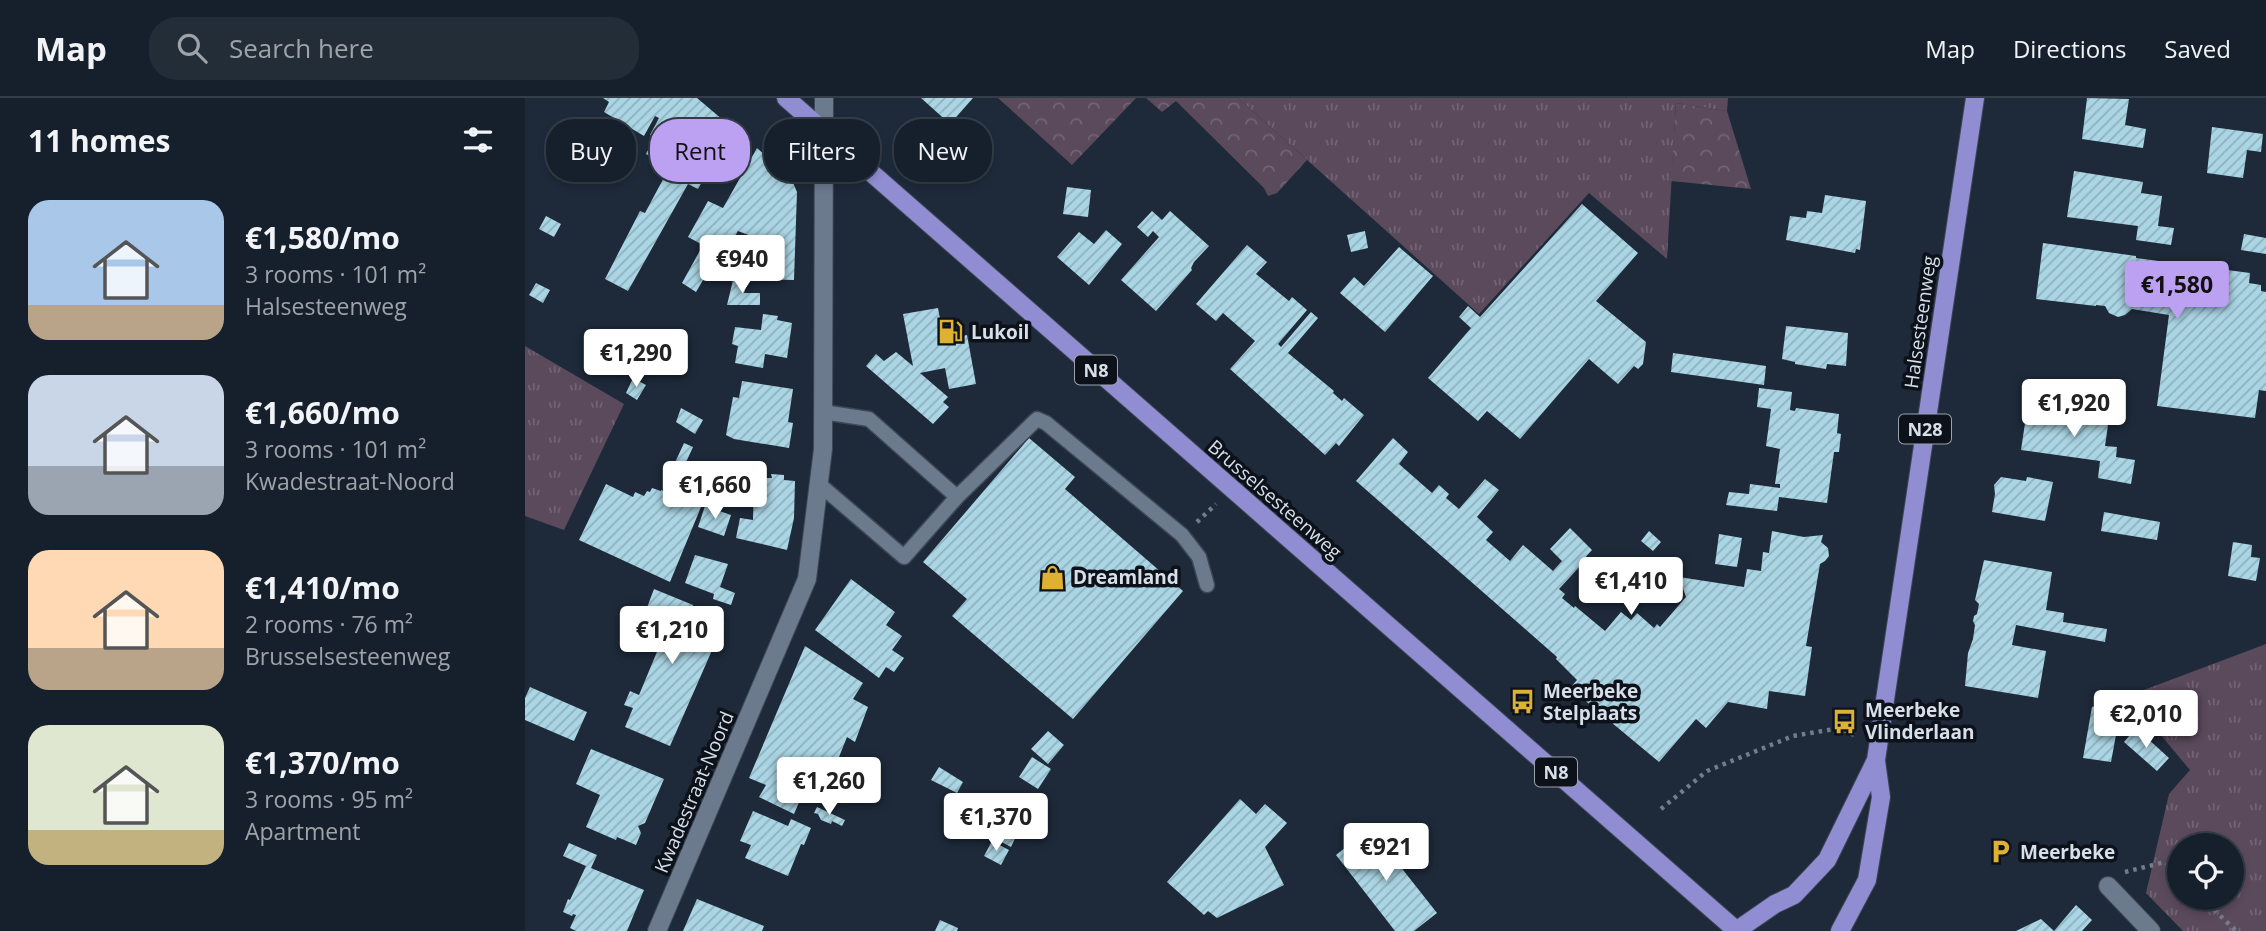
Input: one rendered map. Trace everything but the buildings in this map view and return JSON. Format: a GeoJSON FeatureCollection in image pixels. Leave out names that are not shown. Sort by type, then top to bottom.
{"type":"FeatureCollection","features":[{"type":"Feature","properties":{"kind":"main road","name":"Brusselsesteenweg"},"geometry":{"type":"LineString","coordinates":[[786,98],[810,119]]}},
{"type":"Feature","properties":{"kind":"main road","name":"Halsesteenweg"},"geometry":{"type":"LineString","coordinates":[[1840,931],[1867,880],[1881,797],[1877,753],[1975,98]]}},
{"type":"Feature","properties":{"kind":"main road","name":"Brusselsesteenweg"},"geometry":{"type":"LineString","coordinates":[[880,180],[1736,931]]}},
{"type":"Feature","properties":{"kind":"main road","name":"Halsesteenweg"},"geometry":{"type":"LineString","coordinates":[[1736,931],[1775,904],[1794,895],[1827,860],[1877,753]]}},
{"type":"Feature","properties":{"kind":"street","name":"Kwadestraat-Noord"},"geometry":{"type":"LineString","coordinates":[[824,98],[824,119]]}},
{"type":"Feature","properties":{"kind":"street","name":"Kwadestraat-Noord"},"geometry":{"type":"LineString","coordinates":[[657,931],[807,579],[823,449],[824,182]]}},
{"type":"Feature","properties":{"kind":"street"},"geometry":{"type":"LineString","coordinates":[[2111,881],[2151,931]]}},
{"type":"Feature","properties":{"kind":"lane"},"geometry":{"type":"LineString","coordinates":[[823,412],[869,419],[957,497]]}},
{"type":"Feature","properties":{"kind":"lane"},"geometry":{"type":"LineString","coordinates":[[819,484],[904,557],[957,497],[1037,419],[1046,423],[1182,535],[1199,557],[1207,585]]}},
{"type":"Feature","properties":{"kind":"path"},"geometry":{"type":"LineString","coordinates":[[1182,535],[1232,489]]}},
{"type":"Feature","properties":{"kind":"path"},"geometry":{"type":"LineString","coordinates":[[1661,809],[1707,771],[1793,736],[1839,728],[1877,753]]}},
{"type":"Feature","properties":{"kind":"path"},"geometry":{"type":"LineString","coordinates":[[2111,881],[2165,862],[2167,864]]}},
{"type":"Feature","properties":{"kind":"path"},"geometry":{"type":"LineString","coordinates":[[2214,910],[2236,931]]}},
{"type":"Feature","properties":{"kind":"green space"},"geometry":{"type":"Polygon","coordinates":[[[998,98],[1136,98],[1072,165],[998,98]]]}},
{"type":"Feature","properties":{"kind":"green space"},"geometry":{"type":"Polygon","coordinates":[[[1146,98],[1238,98],[1307,160],[1277,193],[1268,196],[1264,188],[1176,101],[1162,112],[1146,98]]]}},
{"type":"Feature","properties":{"kind":"green space"},"geometry":{"type":"Polygon","coordinates":[[[1238,98],[1728,98],[1727,111],[1676,103],[1667,259],[1589,193],[1479,314],[1238,98]]]}},
{"type":"Feature","properties":{"kind":"green space"},"geometry":{"type":"Polygon","coordinates":[[[1676,103],[1727,111],[1751,189],[1671,181],[1676,103]]]}},
{"type":"Feature","properties":{"kind":"green space"},"geometry":{"type":"Polygon","coordinates":[[[525,346],[624,404],[564,530],[525,516],[525,346]]]}},
{"type":"Feature","properties":{"kind":"green space"},"geometry":{"type":"Polygon","coordinates":[[[2266,644],[2266,931],[2183,931],[2146,893],[2169,794],[2190,770],[2128,696],[2266,644]]]}},
{"type":"Feature","properties":{"kind":"place","name":"Lukoil"},"geometry":{"type":"Point","coordinates":[951,332]}},
{"type":"Feature","properties":{"kind":"place","name":"Dreamland"},"geometry":{"type":"Point","coordinates":[1053,577]}},
{"type":"Feature","properties":{"kind":"place","name":"Meerbeke Stelplaats"},"geometry":{"type":"Point","coordinates":[1523,702]}},
{"type":"Feature","properties":{"kind":"place","name":"Meerbeke Vlinderlaan"},"geometry":{"type":"Point","coordinates":[1845,721]}},
{"type":"Feature","properties":{"kind":"place","name":"Meerbeke"},"geometry":{"type":"Point","coordinates":[2000,852]}}]}
